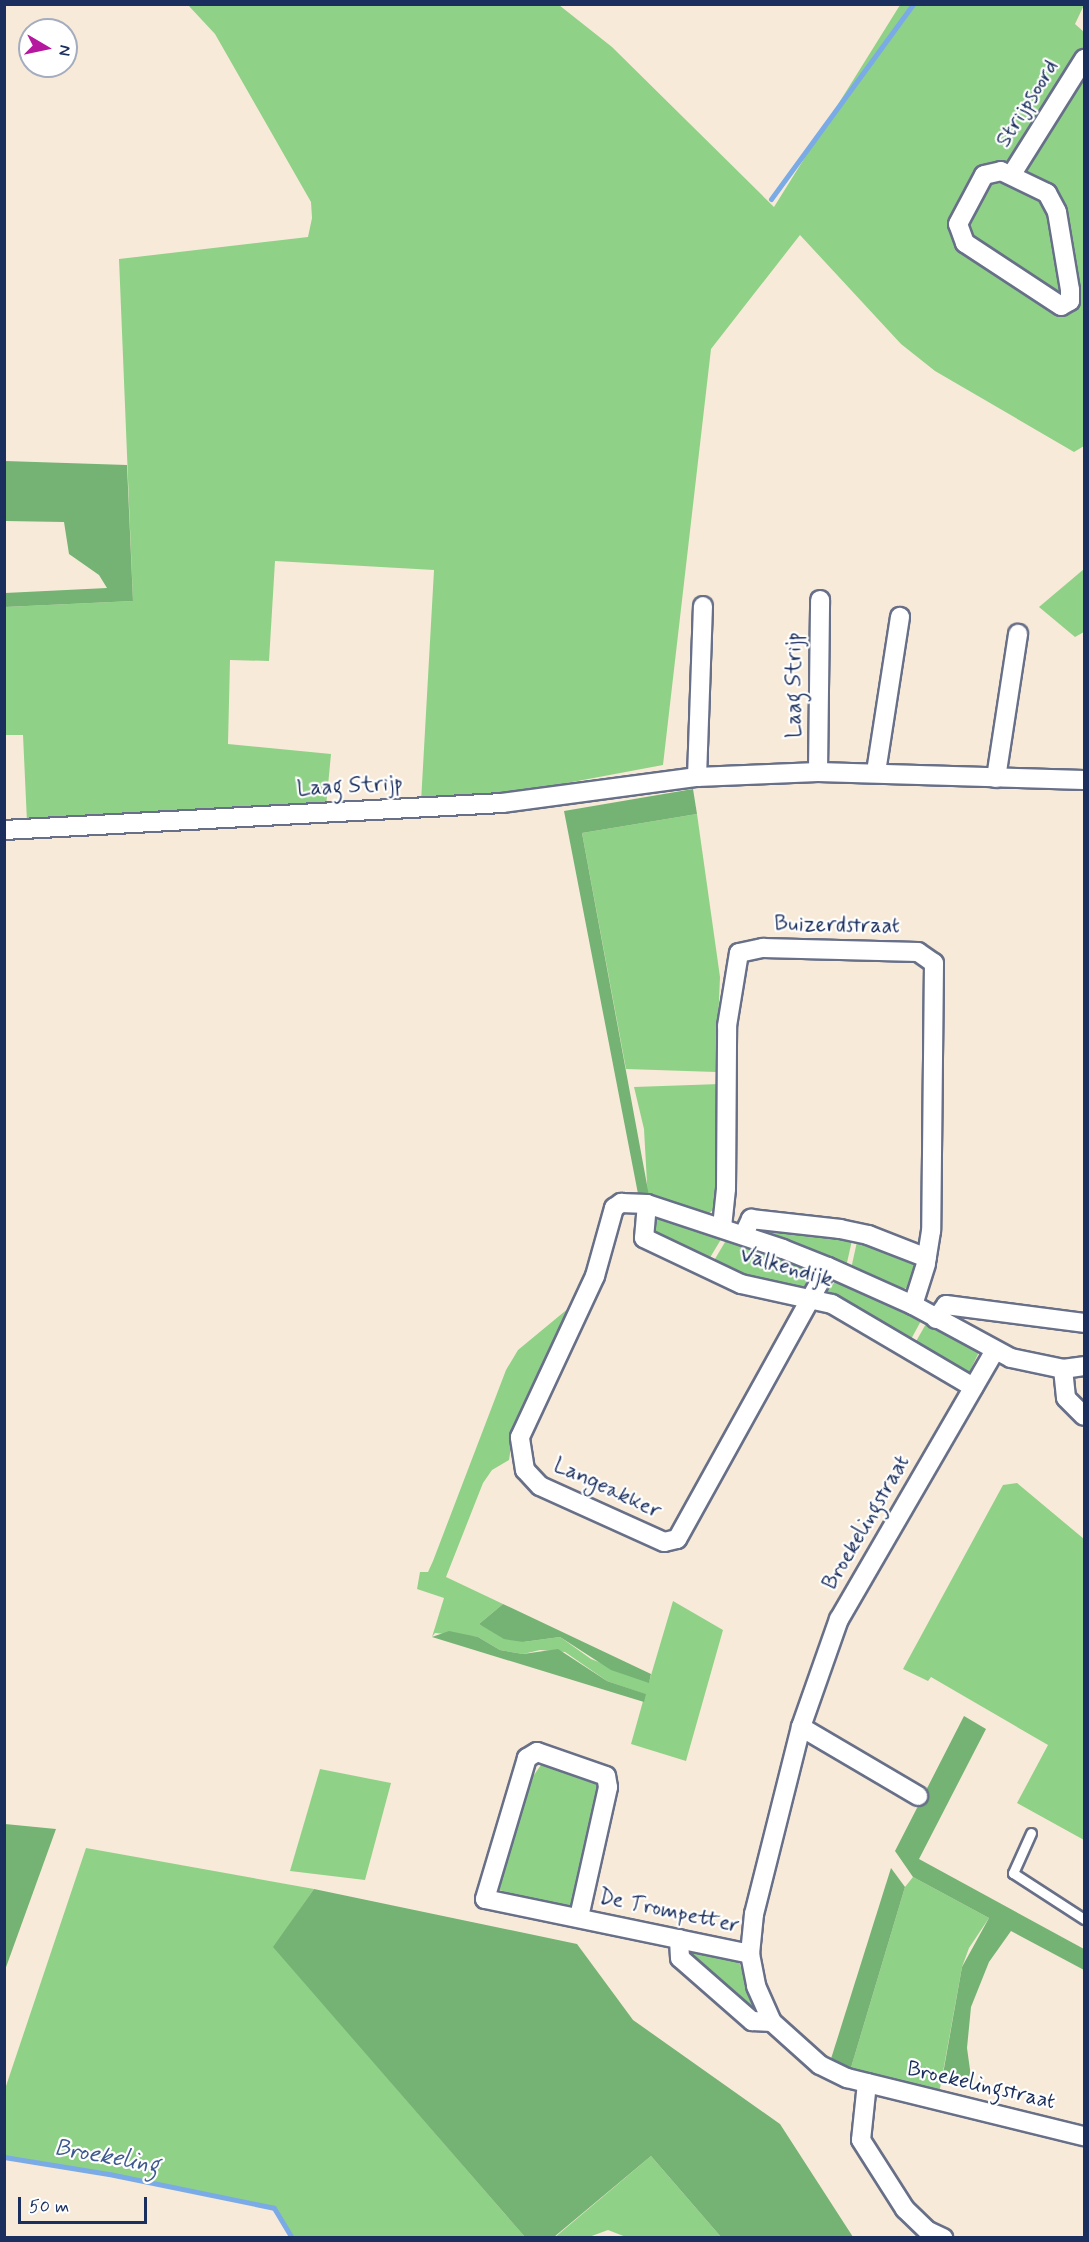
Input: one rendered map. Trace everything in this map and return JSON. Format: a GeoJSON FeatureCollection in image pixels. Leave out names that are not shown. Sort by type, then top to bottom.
{"type":"FeatureCollection","features":[{"type":"Feature","properties":{"kind":"street","name":"Strijpsoord"},"geometry":{"type":"LineString","coordinates":[[1012,174],[1084,59]]}},
{"type":"Feature","properties":{"kind":"street","name":"Strijpsoord"},"geometry":{"type":"LineString","coordinates":[[1001,171],[1012,174],[1047,194],[1057,212],[1070,290],[1070,301],[1061,306],[965,243],[958,224],[984,175],[1001,171]]}},
{"type":"Feature","properties":{"kind":"street","name":"Laag Strijp"},"geometry":{"type":"LineString","coordinates":[[818,772],[820,600]]}},
{"type":"Feature","properties":{"kind":"street"},"geometry":{"type":"LineString","coordinates":[[697,777],[703,606]]}},
{"type":"Feature","properties":{"kind":"street"},"geometry":{"type":"LineString","coordinates":[[876,772],[900,617]]}},
{"type":"Feature","properties":{"kind":"street"},"geometry":{"type":"LineString","coordinates":[[996,778],[1018,634]]}},
{"type":"Feature","properties":{"kind":"street","name":"Laag Strijp"},"geometry":{"type":"LineString","coordinates":[[4,830],[502,803],[697,777],[876,772],[1084,780]]}},
{"type":"Feature","properties":{"kind":"street","name":"Buizerdstraat"},"geometry":{"type":"LineString","coordinates":[[722,1227],[726,1189],[727,1026],[739,953],[763,948],[918,952],[934,963],[931,1231],[927,1258],[913,1305]]}},
{"type":"Feature","properties":{"kind":"street","name":"Langeakker"},"geometry":{"type":"LineString","coordinates":[[646,1204],[621,1203],[614,1208],[595,1276],[520,1437],[521,1462],[540,1486],[664,1542],[676,1539],[813,1298],[828,1267]]}},
{"type":"Feature","properties":{"kind":"street","name":"Valkendijk"},"geometry":{"type":"LineString","coordinates":[[973,1387],[832,1304],[741,1284],[644,1238],[646,1204],[744,1234],[828,1267],[913,1305],[994,1352],[1031,1364],[1064,1369],[1084,1366]]}},
{"type":"Feature","properties":{"kind":"street","name":"Valkendijk"},"geometry":{"type":"LineString","coordinates":[[744,1234],[751,1219],[840,1229],[868,1235],[927,1258]]}},
{"type":"Feature","properties":{"kind":"street"},"geometry":{"type":"LineString","coordinates":[[936,1319],[946,1305],[1084,1323]]}},
{"type":"Feature","properties":{"kind":"street","name":"Broekelingstraat"},"geometry":{"type":"LineString","coordinates":[[994,1352],[839,1619],[801,1727],[754,1914],[750,1954],[756,1986],[772,2022],[820,2065],[867,2083],[1084,2136]]}},
{"type":"Feature","properties":{"kind":"street"},"geometry":{"type":"LineString","coordinates":[[1064,1369],[1066,1398],[1084,1416]]}},
{"type":"Feature","properties":{"kind":"street"},"geometry":{"type":"LineString","coordinates":[[801,1727],[918,1796]]}},
{"type":"Feature","properties":{"kind":"street","name":"De Trompetter"},"geometry":{"type":"LineString","coordinates":[[579,1917],[608,1787],[606,1776],[537,1752],[527,1758],[485,1899],[750,1954]]}},
{"type":"Feature","properties":{"kind":"street","name":"Broekelingstraat"},"geometry":{"type":"LineString","coordinates":[[679,1939],[680,1958],[752,2021],[772,2022]]}},
{"type":"Feature","properties":{"kind":"street"},"geometry":{"type":"LineString","coordinates":[[867,2083],[861,2140],[905,2209],[928,2231],[944,2238]]}},
{"type":"Feature","properties":{"kind":"lane"},"geometry":{"type":"LineString","coordinates":[[1031,1833],[1013,1873],[1084,1919]]}},
{"type":"Feature","properties":{"kind":"green space"},"geometry":{"type":"Polygon","coordinates":[[[188,5],[559,5],[612,47],[774,207],[900,5],[1084,5],[1075,24],[1084,32],[1084,446],[1074,452],[935,371],[901,344],[800,235],[711,349],[663,765],[498,796],[421,802],[434,570],[275,561],[269,661],[230,660],[228,744],[331,754],[326,807],[27,822],[23,735],[5,735],[5,607],[133,601],[119,259],[308,237],[312,218],[311,202],[215,34],[188,5]]]}},
{"type":"Feature","properties":{"kind":"green space"},"geometry":{"type":"Polygon","coordinates":[[[5,461],[127,465],[133,601],[5,607],[5,593],[107,588],[99,575],[69,554],[64,522],[5,521],[5,461]]]}},
{"type":"Feature","properties":{"kind":"green space"},"geometry":{"type":"Polygon","coordinates":[[[1084,569],[1084,632],[1075,637],[1039,607],[1084,569]]]}},
{"type":"Feature","properties":{"kind":"green space"},"geometry":{"type":"Polygon","coordinates":[[[693,789],[697,814],[582,833],[650,1201],[639,1199],[564,811],[693,789]]]}},
{"type":"Feature","properties":{"kind":"green space"},"geometry":{"type":"Polygon","coordinates":[[[697,814],[720,977],[716,1072],[626,1069],[582,833],[697,814]]]}},
{"type":"Feature","properties":{"kind":"green space"},"geometry":{"type":"Polygon","coordinates":[[[720,1084],[716,1207],[706,1216],[648,1201],[644,1129],[634,1087],[720,1084]]]}},
{"type":"Feature","properties":{"kind":"green space"},"geometry":{"type":"Polygon","coordinates":[[[651,1215],[723,1236],[708,1261],[650,1234],[651,1215]]]}},
{"type":"Feature","properties":{"kind":"green space"},"geometry":{"type":"Polygon","coordinates":[[[752,1227],[853,1236],[846,1267],[752,1230],[752,1227]]]}},
{"type":"Feature","properties":{"kind":"green space"},"geometry":{"type":"Polygon","coordinates":[[[728,1237],[813,1270],[810,1292],[751,1282],[712,1264],[728,1237]]]}},
{"type":"Feature","properties":{"kind":"green space"},"geometry":{"type":"Polygon","coordinates":[[[858,1237],[918,1263],[908,1288],[896,1290],[851,1269],[858,1237]]]}},
{"type":"Feature","properties":{"kind":"green space"},"geometry":{"type":"Polygon","coordinates":[[[837,1280],[922,1319],[909,1343],[824,1293],[837,1280]]]}},
{"type":"Feature","properties":{"kind":"green space"},"geometry":{"type":"Polygon","coordinates":[[[570,1307],[514,1427],[509,1460],[492,1470],[483,1483],[446,1577],[503,1604],[479,1624],[523,1642],[560,1637],[591,1659],[649,1682],[673,1601],[723,1630],[686,1761],[631,1744],[645,1694],[607,1681],[565,1652],[540,1650],[523,1654],[500,1650],[478,1637],[435,1633],[432,1637],[444,1598],[417,1589],[420,1572],[428,1572],[433,1561],[506,1370],[518,1350],[570,1307]]]}},
{"type":"Feature","properties":{"kind":"green space"},"geometry":{"type":"Polygon","coordinates":[[[927,1322],[979,1352],[967,1377],[914,1345],[927,1322]]]}},
{"type":"Feature","properties":{"kind":"green space"},"geometry":{"type":"Polygon","coordinates":[[[1017,1483],[1084,1539],[1084,1840],[1017,1803],[1048,1745],[931,1677],[928,1681],[903,1669],[1003,1485],[1017,1483]]]}},
{"type":"Feature","properties":{"kind":"green space"},"geometry":{"type":"Polygon","coordinates":[[[503,1604],[651,1674],[649,1683],[611,1670],[560,1637],[523,1642],[504,1639],[479,1624],[503,1604]]]}},
{"type":"Feature","properties":{"kind":"green space"},"geometry":{"type":"Polygon","coordinates":[[[449,1631],[478,1637],[500,1650],[523,1654],[558,1649],[607,1681],[646,1694],[644,1702],[432,1637],[449,1631]]]}},
{"type":"Feature","properties":{"kind":"green space"},"geometry":{"type":"Polygon","coordinates":[[[964,1716],[986,1729],[919,1859],[1084,1949],[1084,1970],[1011,1931],[989,1962],[971,2007],[967,2048],[971,2077],[962,2085],[948,2081],[943,2074],[962,1967],[989,1918],[913,1877],[895,1851],[964,1716]]]}},
{"type":"Feature","properties":{"kind":"green space"},"geometry":{"type":"Polygon","coordinates":[[[541,1765],[594,1780],[599,1789],[575,1903],[568,1907],[513,1895],[500,1890],[498,1882],[531,1779],[541,1765]]]}},
{"type":"Feature","properties":{"kind":"green space"},"geometry":{"type":"Polygon","coordinates":[[[320,1769],[391,1783],[365,1880],[290,1871],[320,1769]]]}},
{"type":"Feature","properties":{"kind":"green space"},"geometry":{"type":"Polygon","coordinates":[[[4,1824],[56,1829],[5,1970],[4,1824]]]}},
{"type":"Feature","properties":{"kind":"green space"},"geometry":{"type":"Polygon","coordinates":[[[86,1848],[314,1889],[274,1947],[525,2237],[292,2237],[275,2208],[111,2173],[5,2156],[4,2092],[86,1848]]]}},
{"type":"Feature","properties":{"kind":"green space"},"geometry":{"type":"Polygon","coordinates":[[[891,1868],[905,1887],[850,2071],[830,2062],[891,1868]]]}},
{"type":"Feature","properties":{"kind":"green space"},"geometry":{"type":"Polygon","coordinates":[[[913,1877],[989,1918],[969,1948],[962,1967],[939,2094],[850,2071],[905,1887],[913,1877]]]}},
{"type":"Feature","properties":{"kind":"green space"},"geometry":{"type":"Polygon","coordinates":[[[314,1889],[577,1944],[633,2020],[780,2124],[853,2237],[721,2237],[651,2156],[554,2237],[525,2237],[273,1947],[314,1889]]]}},
{"type":"Feature","properties":{"kind":"green space"},"geometry":{"type":"Polygon","coordinates":[[[672,1947],[739,1962],[763,2027],[757,2030],[745,2027],[669,1962],[672,1947]]]}},
{"type":"Feature","properties":{"kind":"green space"},"geometry":{"type":"Polygon","coordinates":[[[651,2156],[721,2237],[626,2237],[608,2230],[589,2237],[554,2238],[651,2156]]]}},
{"type":"Feature","properties":{"kind":"waterway"},"geometry":{"type":"LineString","coordinates":[[771,199],[913,4]]}},
{"type":"Feature","properties":{"kind":"waterway","name":"Broekeling"},"geometry":{"type":"LineString","coordinates":[[4,2157],[109,2174],[274,2208],[292,2238]]}}]}
